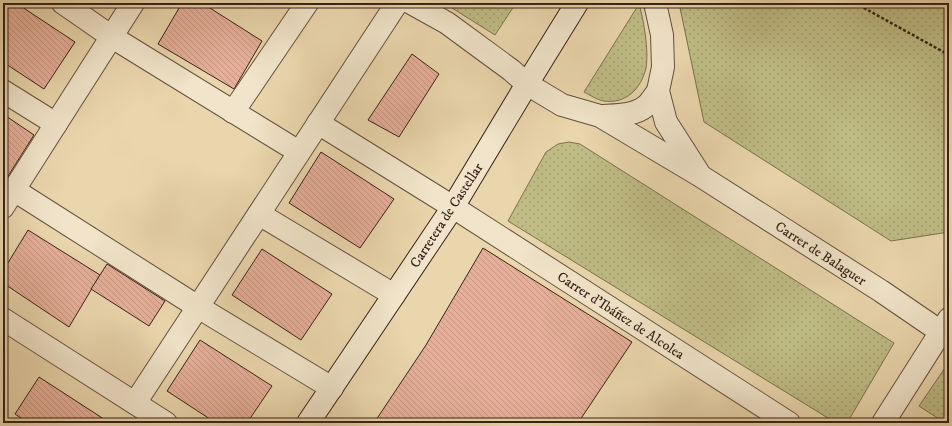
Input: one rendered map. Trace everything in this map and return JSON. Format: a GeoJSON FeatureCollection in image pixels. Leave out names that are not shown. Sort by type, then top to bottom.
{"type":"FeatureCollection","features":[{"type":"Feature","properties":{"kind":"street"},"geometry":{"type":"LineString","coordinates":[[63,3],[112,37],[299,152]]}},
{"type":"Feature","properties":{"kind":"street"},"geometry":{"type":"LineString","coordinates":[[133,3],[8,199],[198,307],[332,388]]}},
{"type":"Feature","properties":{"kind":"street"},"geometry":{"type":"LineString","coordinates":[[233,112],[306,3]]}},
{"type":"Feature","properties":{"kind":"street"},"geometry":{"type":"LineString","coordinates":[[135,403],[397,3]]}},
{"type":"Feature","properties":{"kind":"street","name":"Carrer de Balaguer"},"geometry":{"type":"LineString","coordinates":[[411,3],[445,13],[527,84],[562,105],[600,116],[699,175],[881,291],[945,325]]}},
{"type":"Feature","properties":{"kind":"street","name":"Carretera de Castellar"},"geometry":{"type":"LineString","coordinates":[[308,423],[453,207],[577,3]]}},
{"type":"Feature","properties":{"kind":"street","name":"Carrer de Balaguer"},"geometry":{"type":"LineString","coordinates":[[655,3],[662,35],[663,67],[658,91],[666,122],[699,175]]}},
{"type":"Feature","properties":{"kind":"street"},"geometry":{"type":"LineString","coordinates":[[3,91],[56,124]]}},
{"type":"Feature","properties":{"kind":"street","name":"Carrer de Balaguer"},"geometry":{"type":"LineString","coordinates":[[600,116],[638,111],[647,105],[658,91]]}},
{"type":"Feature","properties":{"kind":"street","name":"Carrer d'Ibáñez de Alcolea"},"geometry":{"type":"LineString","coordinates":[[318,123],[453,207],[789,423]]}},
{"type":"Feature","properties":{"kind":"street"},"geometry":{"type":"LineString","coordinates":[[259,214],[394,295]]}},
{"type":"Feature","properties":{"kind":"street"},"geometry":{"type":"LineString","coordinates":[[3,319],[166,423]]}},
{"type":"Feature","properties":{"kind":"street"},"geometry":{"type":"LineString","coordinates":[[883,423],[945,325]]}},
{"type":"Feature","properties":{"kind":"path"},"geometry":{"type":"LineString","coordinates":[[855,3],[949,55]]}},
{"type":"Feature","properties":{"kind":"shaded area"},"geometry":{"type":"Polygon","coordinates":[[[456,3],[516,3],[495,35],[452,8],[456,3]]]}},
{"type":"Feature","properties":{"kind":"shaded area"},"geometry":{"type":"Polygon","coordinates":[[[679,3],[949,3],[949,232],[891,241],[704,122],[679,3]]]}},
{"type":"Feature","properties":{"kind":"shaded area"},"geometry":{"type":"Polygon","coordinates":[[[639,4],[643,19],[647,53],[644,76],[631,94],[626,97],[612,101],[599,100],[584,92],[639,4]]]}},
{"type":"Feature","properties":{"kind":"shaded area"},"geometry":{"type":"Polygon","coordinates":[[[569,142],[580,144],[894,343],[847,423],[836,423],[508,221],[546,152],[558,144],[569,142]]]}},
{"type":"Feature","properties":{"kind":"shaded area"},"geometry":{"type":"Polygon","coordinates":[[[949,362],[949,423],[945,423],[919,406],[949,362]]]}},
{"type":"Feature","properties":{"kind":"building"},"geometry":{"type":"Polygon","coordinates":[[[3,3],[16,3],[75,42],[44,89],[3,62],[3,3]]]}},
{"type":"Feature","properties":{"kind":"building"},"geometry":{"type":"Polygon","coordinates":[[[182,3],[202,3],[262,41],[234,89],[158,44],[182,3]]]}},
{"type":"Feature","properties":{"kind":"building"},"geometry":{"type":"Polygon","coordinates":[[[412,54],[439,74],[399,137],[368,120],[412,54]]]}},
{"type":"Feature","properties":{"kind":"building"},"geometry":{"type":"Polygon","coordinates":[[[3,114],[34,135],[3,184],[3,114]]]}},
{"type":"Feature","properties":{"kind":"building"},"geometry":{"type":"Polygon","coordinates":[[[321,152],[394,199],[360,248],[289,203],[321,152]]]}},
{"type":"Feature","properties":{"kind":"building"},"geometry":{"type":"Polygon","coordinates":[[[28,230],[100,275],[69,327],[3,283],[3,271],[28,230]]]}},
{"type":"Feature","properties":{"kind":"building"},"geometry":{"type":"Polygon","coordinates":[[[483,248],[632,342],[578,423],[374,423],[426,345],[483,248]]]}},
{"type":"Feature","properties":{"kind":"building"},"geometry":{"type":"Polygon","coordinates":[[[262,249],[332,294],[301,340],[232,295],[262,249]]]}},
{"type":"Feature","properties":{"kind":"building"},"geometry":{"type":"Polygon","coordinates":[[[107,264],[165,301],[149,326],[91,289],[107,264]]]}},
{"type":"Feature","properties":{"kind":"building"},"geometry":{"type":"Polygon","coordinates":[[[200,340],[272,386],[247,423],[216,423],[167,391],[200,340]]]}},
{"type":"Feature","properties":{"kind":"building"},"geometry":{"type":"Polygon","coordinates":[[[39,377],[110,423],[28,423],[15,414],[39,377]]]}}]}
